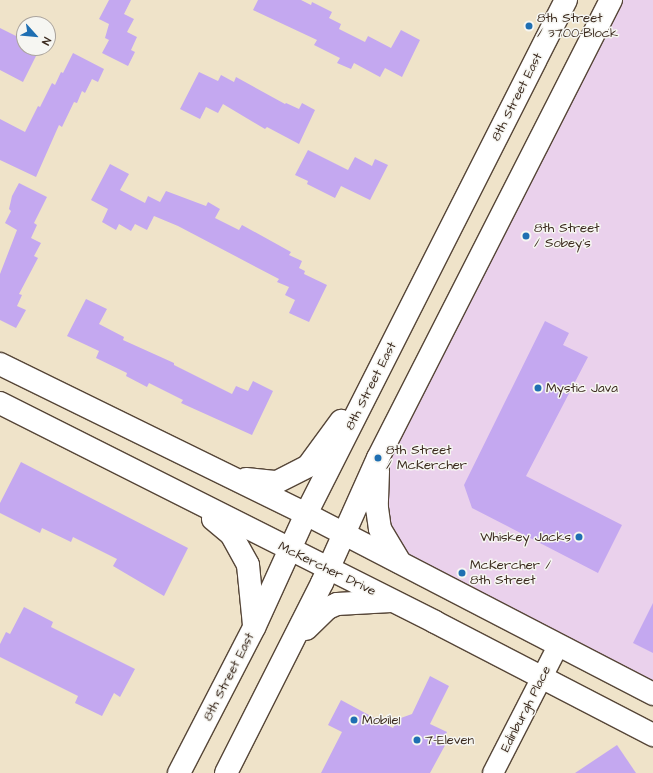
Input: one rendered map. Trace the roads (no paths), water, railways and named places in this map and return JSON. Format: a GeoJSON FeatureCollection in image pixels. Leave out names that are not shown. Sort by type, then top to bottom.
{"type":"FeatureCollection","features":[{"type":"Feature","properties":{"kind":"main road","name":"8th Street East"},"geometry":{"type":"LineString","coordinates":[[179,773],[254,628],[288,550],[306,514],[566,0]]}},
{"type":"Feature","properties":{"kind":"main road"},"geometry":{"type":"LineString","coordinates":[[226,773],[329,570],[378,458],[611,0]]}},
{"type":"Feature","properties":{"kind":"main road"},"geometry":{"type":"LineString","coordinates":[[0,364],[346,534],[558,646],[653,694]]}},
{"type":"Feature","properties":{"kind":"main road"},"geometry":{"type":"LineString","coordinates":[[229,477],[277,482],[308,466],[377,374]]}},
{"type":"Feature","properties":{"kind":"main road","name":"McKercher Drive"},"geometry":{"type":"LineString","coordinates":[[0,403],[653,735]]}},
{"type":"Feature","properties":{"kind":"main road"},"geometry":{"type":"LineString","coordinates":[[378,458],[377,508],[380,529],[400,562]]}},
{"type":"Feature","properties":{"kind":"main road"},"geometry":{"type":"LineString","coordinates":[[189,499],[231,534],[248,565],[254,628]]}},
{"type":"Feature","properties":{"kind":"main road"},"geometry":{"type":"LineString","coordinates":[[291,645],[328,608],[337,604],[391,601]]}},
{"type":"Feature","properties":{"kind":"street","name":"Edinburgh Place"},"geometry":{"type":"LineString","coordinates":[[493,773],[558,646]]}},
{"type":"Feature","properties":{"kind":"place","name":"8th Street / 3700-Block"},"geometry":{"type":"Point","coordinates":[529,26]}},
{"type":"Feature","properties":{"kind":"place","name":"8th Street / Sobey's"},"geometry":{"type":"Point","coordinates":[526,236]}},
{"type":"Feature","properties":{"kind":"place","name":"Mystic Java"},"geometry":{"type":"Point","coordinates":[538,388]}},
{"type":"Feature","properties":{"kind":"place","name":"8th Street / McKercher"},"geometry":{"type":"Point","coordinates":[378,458]}},
{"type":"Feature","properties":{"kind":"place","name":"Whiskey Jacks"},"geometry":{"type":"Point","coordinates":[579,537]}},
{"type":"Feature","properties":{"kind":"place","name":"McKercher / 8th Street"},"geometry":{"type":"Point","coordinates":[462,573]}},
{"type":"Feature","properties":{"kind":"place","name":"Mobile1"},"geometry":{"type":"Point","coordinates":[354,720]}},
{"type":"Feature","properties":{"kind":"place","name":"7-Eleven"},"geometry":{"type":"Point","coordinates":[417,740]}}]}
